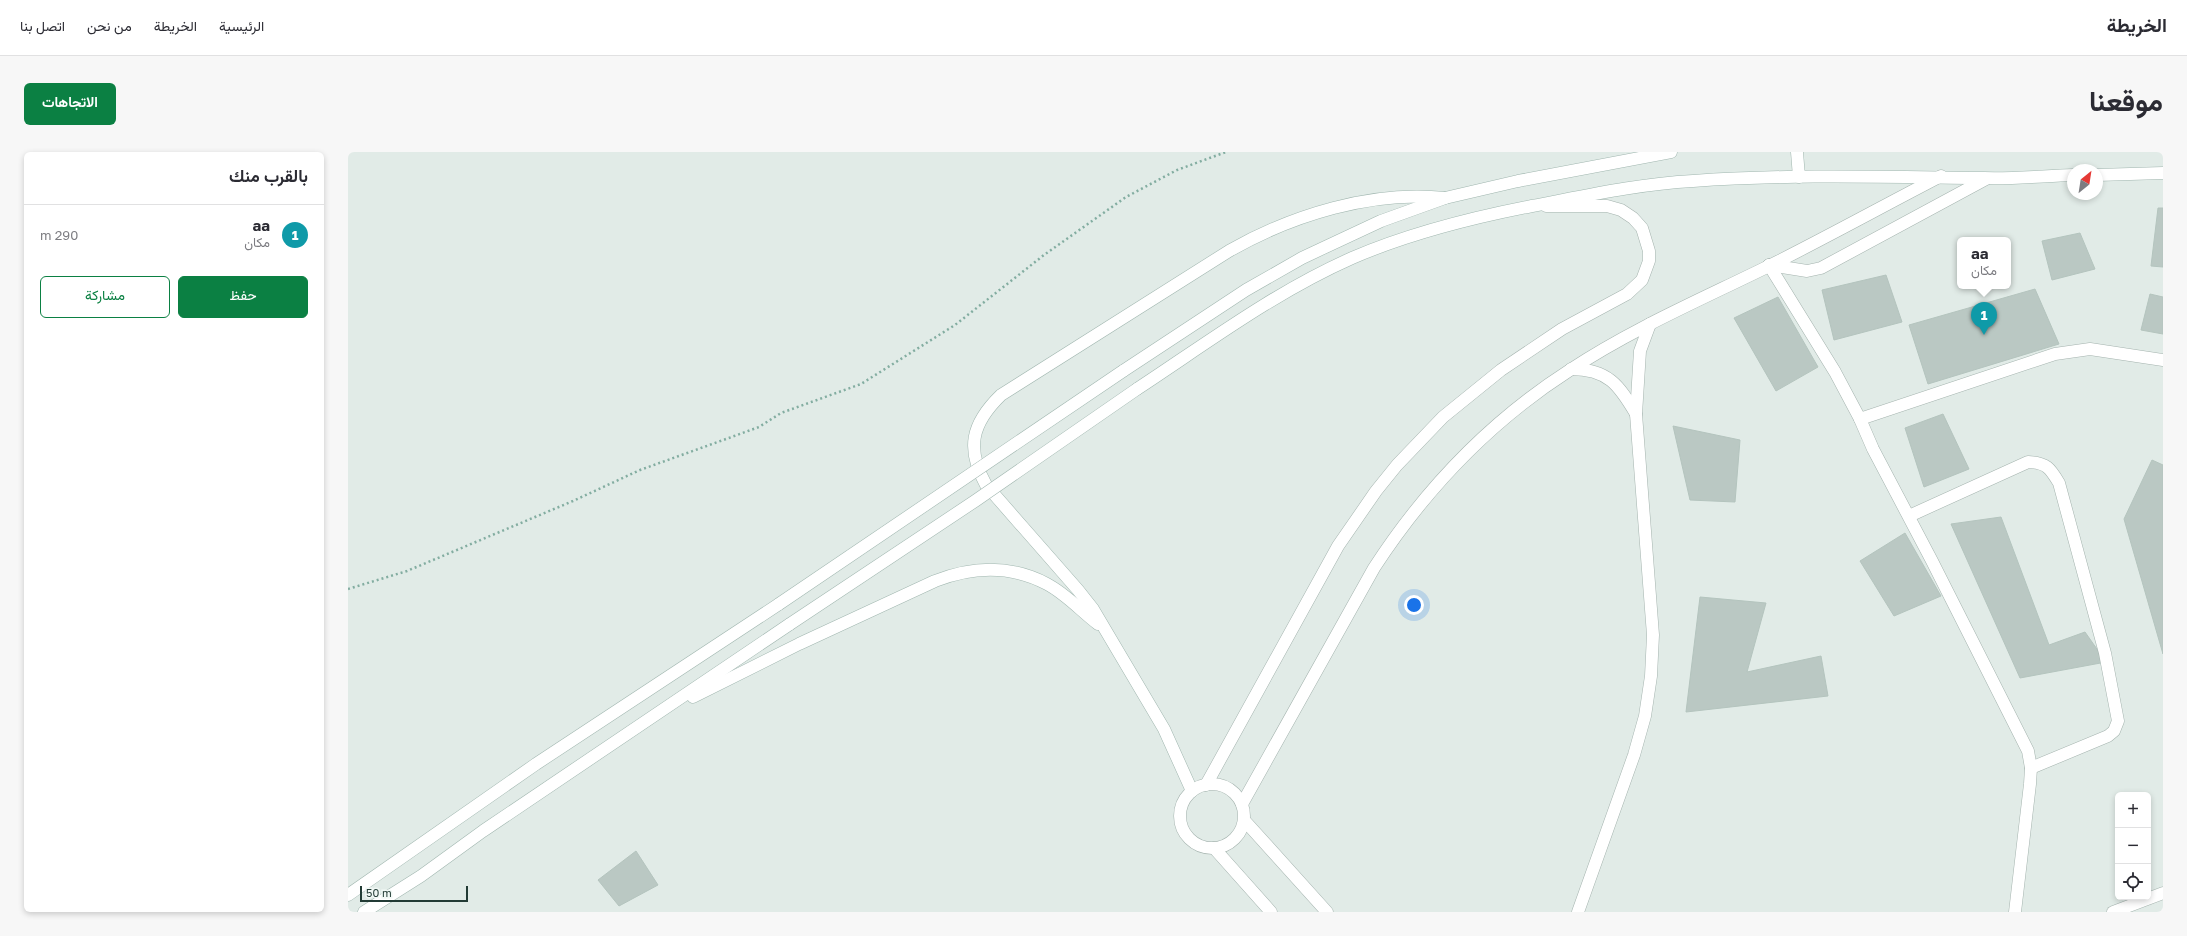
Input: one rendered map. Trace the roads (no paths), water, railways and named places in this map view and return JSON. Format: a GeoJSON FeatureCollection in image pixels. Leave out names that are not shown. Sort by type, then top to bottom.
{"type":"FeatureCollection","features":[{"type":"Feature","properties":{"kind":"main road"},"geometry":{"type":"LineString","coordinates":[[348,895],[536,764],[779,604],[1202,317],[1302,258],[1381,221],[1445,198],[1518,181],[1671,152]]}},
{"type":"Feature","properties":{"kind":"main road"},"geometry":{"type":"LineString","coordinates":[[1797,152],[1799,177]]}},
{"type":"Feature","properties":{"kind":"main road"},"geometry":{"type":"LineString","coordinates":[[2103,175],[2163,173]]}},
{"type":"Feature","properties":{"kind":"main road"},"geometry":{"type":"LineString","coordinates":[[364,912],[421,876],[482,831],[975,501],[1137,389],[1258,309],[1325,271],[1353,258],[1412,234],[1461,221],[1634,186],[1693,181],[1799,177],[1941,176],[1986,178],[2067,175]]}},
{"type":"Feature","properties":{"kind":"main road"},"geometry":{"type":"LineString","coordinates":[[1242,804],[1374,568],[1410,516],[1446,473],[1474,444],[1521,404],[1571,369],[1650,324],[1769,265],[1941,176]]}},
{"type":"Feature","properties":{"kind":"main road"},"geometry":{"type":"LineString","coordinates":[[1769,265],[1807,271],[1821,268],[1986,178]]}},
{"type":"Feature","properties":{"kind":"main road"},"geometry":{"type":"LineString","coordinates":[[1192,791],[1171,742],[1106,630],[1078,590],[986,485],[978,471],[974,455],[973,439],[983,415],[991,404],[1018,384],[1229,251],[1263,232],[1299,218],[1373,200],[1409,196],[1445,198]]}},
{"type":"Feature","properties":{"kind":"main road"},"geometry":{"type":"LineString","coordinates":[[1206,785],[1338,546],[1372,496],[1396,465],[1444,418],[1500,370],[1562,329],[1627,294],[1642,280],[1649,261],[1649,251],[1642,228],[1633,218],[1621,210],[1594,204],[1566,207],[1538,205]]}},
{"type":"Feature","properties":{"kind":"main road"},"geometry":{"type":"LineString","coordinates":[[1769,265],[1832,366],[1860,419],[1873,449],[1909,516],[2024,742],[2030,757],[2031,768],[2015,912]]}},
{"type":"Feature","properties":{"kind":"main road"},"geometry":{"type":"LineString","coordinates":[[1578,912],[1634,755],[1645,716],[1651,676],[1653,635],[1636,414],[1640,351],[1650,324]]}},
{"type":"Feature","properties":{"kind":"main road"},"geometry":{"type":"LineString","coordinates":[[1860,419],[2054,354],[2090,349],[2163,360]]}},
{"type":"Feature","properties":{"kind":"main road"},"geometry":{"type":"LineString","coordinates":[[1571,369],[1596,371],[1607,377],[1617,385],[1636,414]]}},
{"type":"Feature","properties":{"kind":"main road"},"geometry":{"type":"LineString","coordinates":[[1909,516],[2028,462],[2042,463],[2048,466],[2059,483],[2105,653],[2118,721],[2114,731],[2108,736],[2031,768]]}},
{"type":"Feature","properties":{"kind":"main road"},"geometry":{"type":"LineString","coordinates":[[656,715],[799,644],[935,581],[954,574],[973,570],[992,569],[1012,571],[1037,579],[1054,589],[1106,630]]}},
{"type":"Feature","properties":{"kind":"main road"},"geometry":{"type":"LineString","coordinates":[[1217,784],[1228,788],[1236,795],[1242,804],[1244,820],[1237,836],[1230,842],[1214,848],[1202,846],[1192,841],[1183,827],[1181,810],[1185,800],[1192,791],[1206,785],[1217,784]]}},
{"type":"Feature","properties":{"kind":"main road"},"geometry":{"type":"LineString","coordinates":[[1244,820],[1327,912]]}},
{"type":"Feature","properties":{"kind":"main road"},"geometry":{"type":"LineString","coordinates":[[1214,848],[1271,912]]}},
{"type":"Feature","properties":{"kind":"main road"},"geometry":{"type":"LineString","coordinates":[[2113,912],[2163,893]]}},
{"type":"Feature","properties":{"kind":"place","name":"aa"},"geometry":{"type":"Point","coordinates":[1984,335]}}]}
